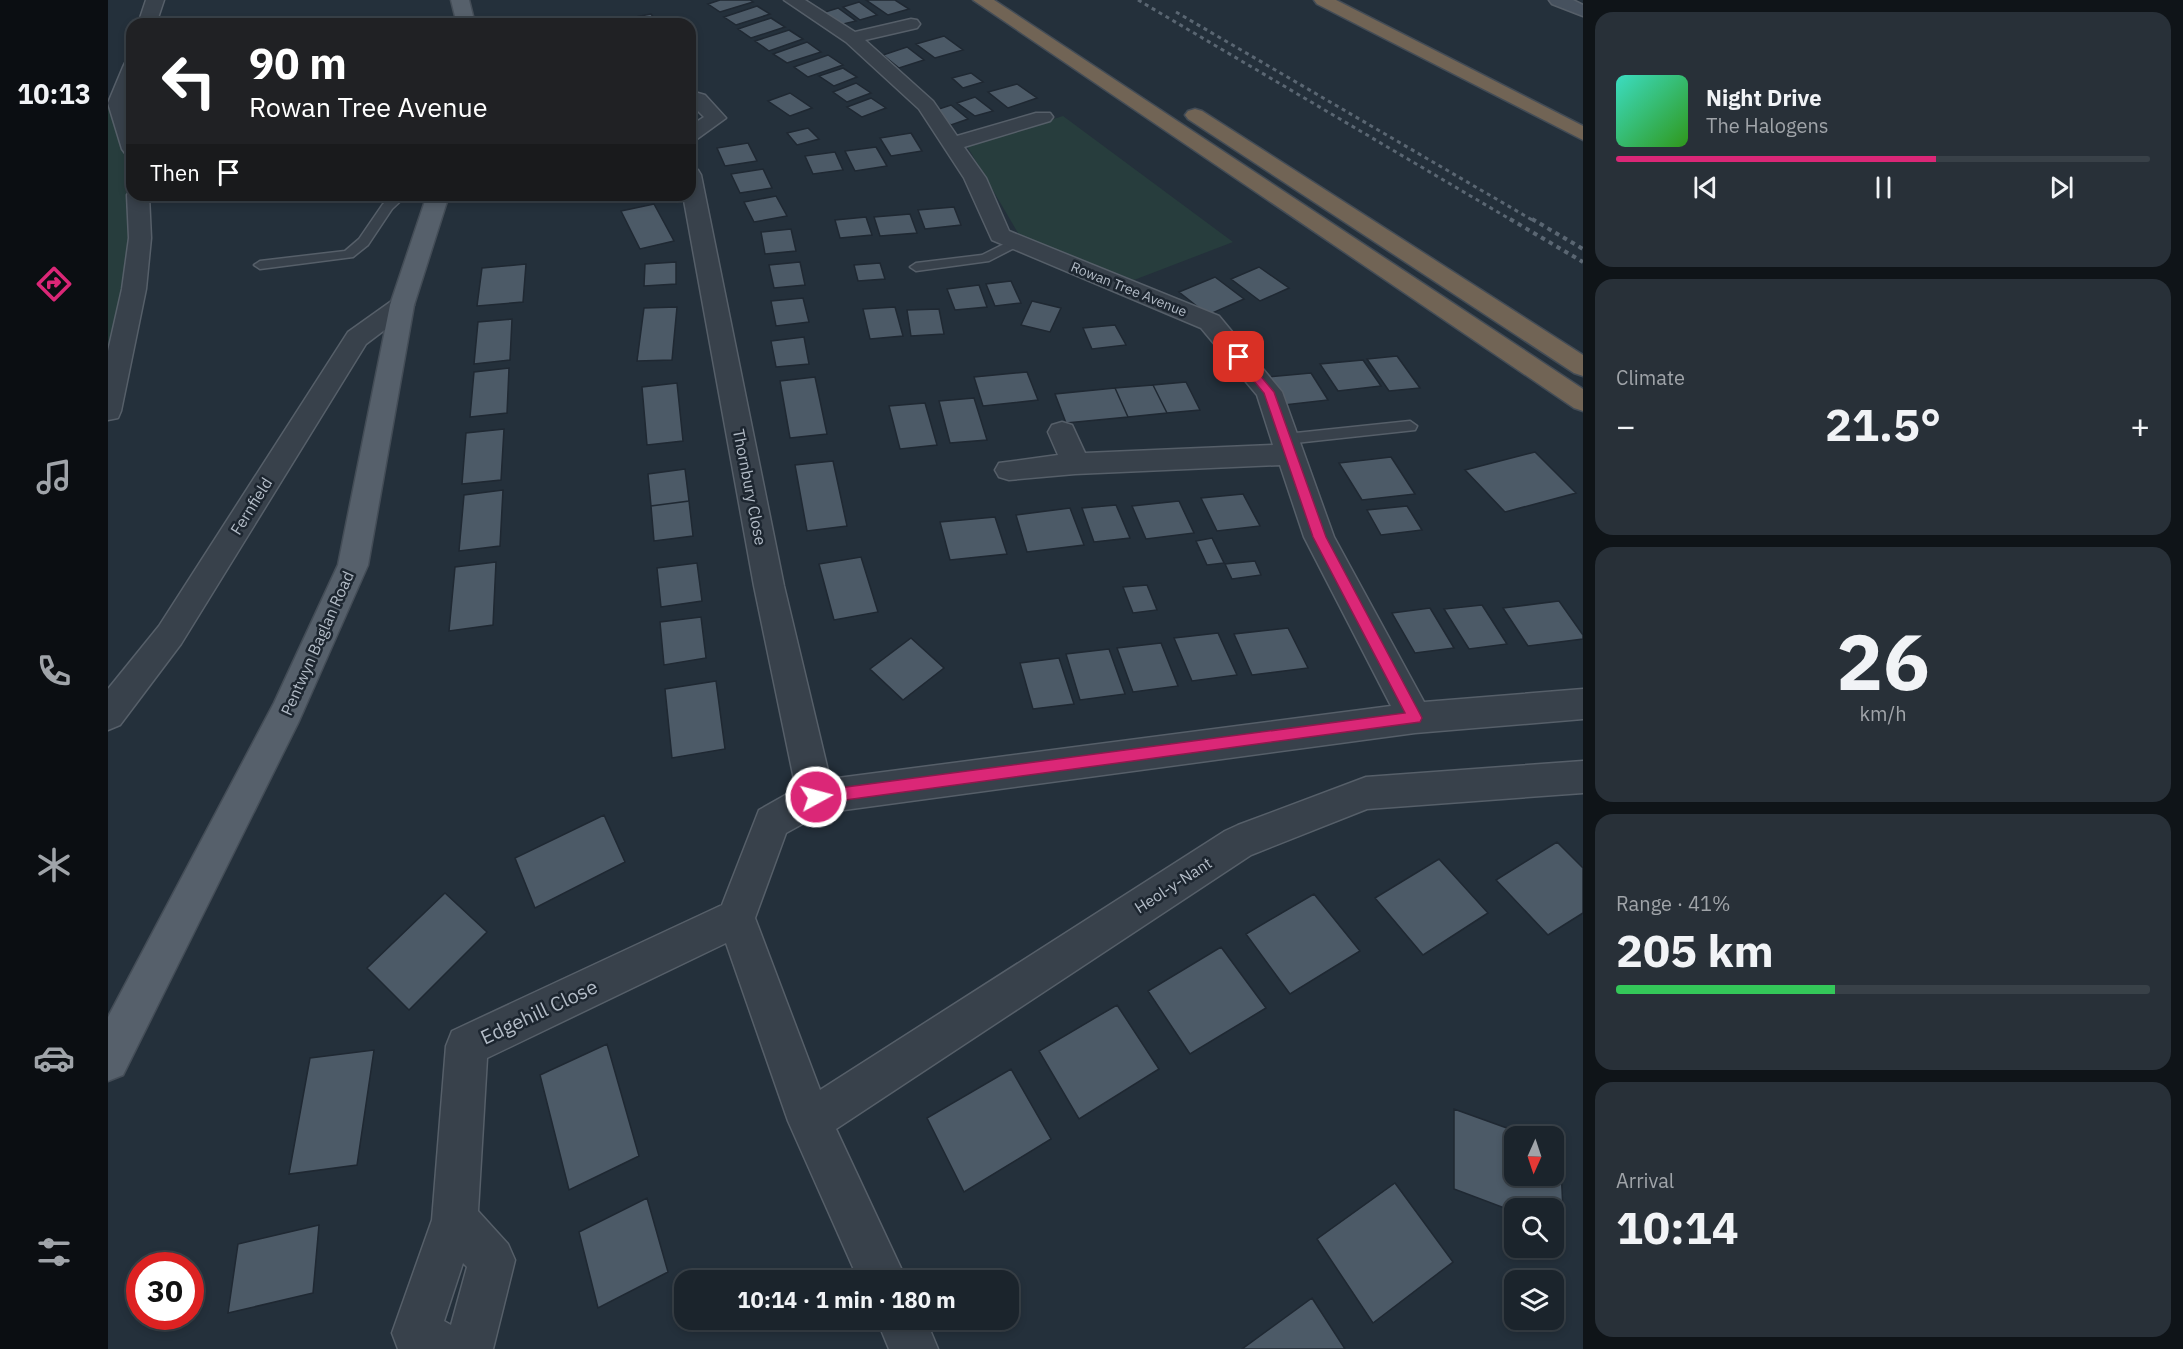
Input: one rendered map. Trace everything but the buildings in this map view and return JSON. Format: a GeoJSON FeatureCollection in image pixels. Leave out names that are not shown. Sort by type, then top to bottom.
{"type":"FeatureCollection","features":[{"type":"Feature","properties":{"kind":"highway"},"geometry":{"type":"LineString","coordinates":[[982,0],[1583,402]]}},
{"type":"Feature","properties":{"kind":"highway"},"geometry":{"type":"LineString","coordinates":[[1017,0],[1087,45]]}},
{"type":"Feature","properties":{"kind":"highway"},"geometry":{"type":"LineString","coordinates":[[1323,0],[1583,135]]}},
{"type":"Feature","properties":{"kind":"highway"},"geometry":{"type":"LineString","coordinates":[[1363,0],[1412,25]]}},
{"type":"Feature","properties":{"kind":"highway"},"geometry":{"type":"LineString","coordinates":[[1177,104],[1583,367]]}},
{"type":"Feature","properties":{"kind":"main road"},"geometry":{"type":"LineString","coordinates":[[461,2],[464,18]]}},
{"type":"Feature","properties":{"kind":"main road","name":"Pentwyn Baglan Road"},"geometry":{"type":"LineString","coordinates":[[110,1054],[287,711],[353,565],[402,305],[436,201]]}},
{"type":"Feature","properties":{"kind":"street"},"geometry":{"type":"LineString","coordinates":[[149,18],[155,0]]}},
{"type":"Feature","properties":{"kind":"street","name":"Rowan Tree Avenue"},"geometry":{"type":"LineString","coordinates":[[793,0],[852,38],[926,105],[975,178],[1000,236],[1210,322],[1269,392],[1319,537],[1415,718]]}},
{"type":"Feature","properties":{"kind":"street"},"geometry":{"type":"LineString","coordinates":[[1558,0],[1583,11]]}},
{"type":"Feature","properties":{"kind":"street"},"geometry":{"type":"LineString","coordinates":[[852,38],[910,24]]}},
{"type":"Feature","properties":{"kind":"street"},"geometry":{"type":"LineString","coordinates":[[126,82],[117,105],[126,131]]}},
{"type":"Feature","properties":{"kind":"street"},"geometry":{"type":"LineString","coordinates":[[696,100],[698,99],[716,118],[696,131]]}},
{"type":"Feature","properties":{"kind":"street"},"geometry":{"type":"LineString","coordinates":[[952,144],[1043,117]]}},
{"type":"Feature","properties":{"kind":"street"},"geometry":{"type":"LineString","coordinates":[[108,411],[134,289],[140,238],[138,201]]}},
{"type":"Feature","properties":{"kind":"street","name":"Thornbury Close"},"geometry":{"type":"LineString","coordinates":[[695,201],[769,586],[816,797]]}},
{"type":"Feature","properties":{"kind":"street","name":"Fernfield"},"geometry":{"type":"LineString","coordinates":[[108,715],[170,635],[357,338],[402,305]]}},
{"type":"Feature","properties":{"kind":"street"},"geometry":{"type":"LineString","coordinates":[[1062,432],[1074,464]]}},
{"type":"Feature","properties":{"kind":"street"},"geometry":{"type":"LineString","coordinates":[[1009,470],[1288,446]]}},
{"type":"Feature","properties":{"kind":"street"},"geometry":{"type":"LineString","coordinates":[[878,1270],[810,1121],[736,918],[772,822],[816,797],[1415,718],[1583,704]]}},
{"type":"Feature","properties":{"kind":"street","name":"Heol-y-Nant"},"geometry":{"type":"LineString","coordinates":[[810,1121],[1238,843],[1366,794],[1583,777]]}},
{"type":"Feature","properties":{"kind":"street","name":"Edgehill Close"},"geometry":{"type":"LineString","coordinates":[[447,1349],[416,1332],[454,1220],[467,1046],[736,918]]}},
{"type":"Feature","properties":{"kind":"street"},"geometry":{"type":"LineString","coordinates":[[454,1220],[492,1260],[470,1349]]}},
{"type":"Feature","properties":{"kind":"street"},"geometry":{"type":"LineString","coordinates":[[905,1330],[914,1349]]}},
{"type":"Feature","properties":{"kind":"lane"},"geometry":{"type":"LineString","coordinates":[[260,264],[349,254],[364,242],[387,207],[394,201]]}},
{"type":"Feature","properties":{"kind":"lane"},"geometry":{"type":"LineString","coordinates":[[916,267],[985,258],[1016,242]]}},
{"type":"Feature","properties":{"kind":"lane"},"geometry":{"type":"LineString","coordinates":[[1288,446],[1410,426]]}},
{"type":"Feature","properties":{"kind":"green space"},"geometry":{"type":"Polygon","coordinates":[[[117,105],[126,131],[126,201],[135,201],[108,390],[108,106],[117,105]]]}},
{"type":"Feature","properties":{"kind":"green space"},"geometry":{"type":"Polygon","coordinates":[[[1063,116],[1233,242],[1134,280],[1021,238],[967,146],[1063,116]]]}},
{"type":"Feature","properties":{"kind":"railway"},"geometry":{"type":"LineString","coordinates":[[1138,0],[1513,221]]}},
{"type":"Feature","properties":{"kind":"railway"},"geometry":{"type":"LineString","coordinates":[[1176,12],[1534,221]]}},
{"type":"Feature","properties":{"kind":"railway"},"geometry":{"type":"LineString","coordinates":[[1510,219],[1583,262]]}},
{"type":"Feature","properties":{"kind":"railway"},"geometry":{"type":"LineString","coordinates":[[1532,219],[1583,249]]}},
{"type":"Feature","properties":{"kind":"route"},"geometry":{"type":"LineString","coordinates":[[816,797],[1415,718],[1319,537],[1269,392],[1239,357]]}}]}
